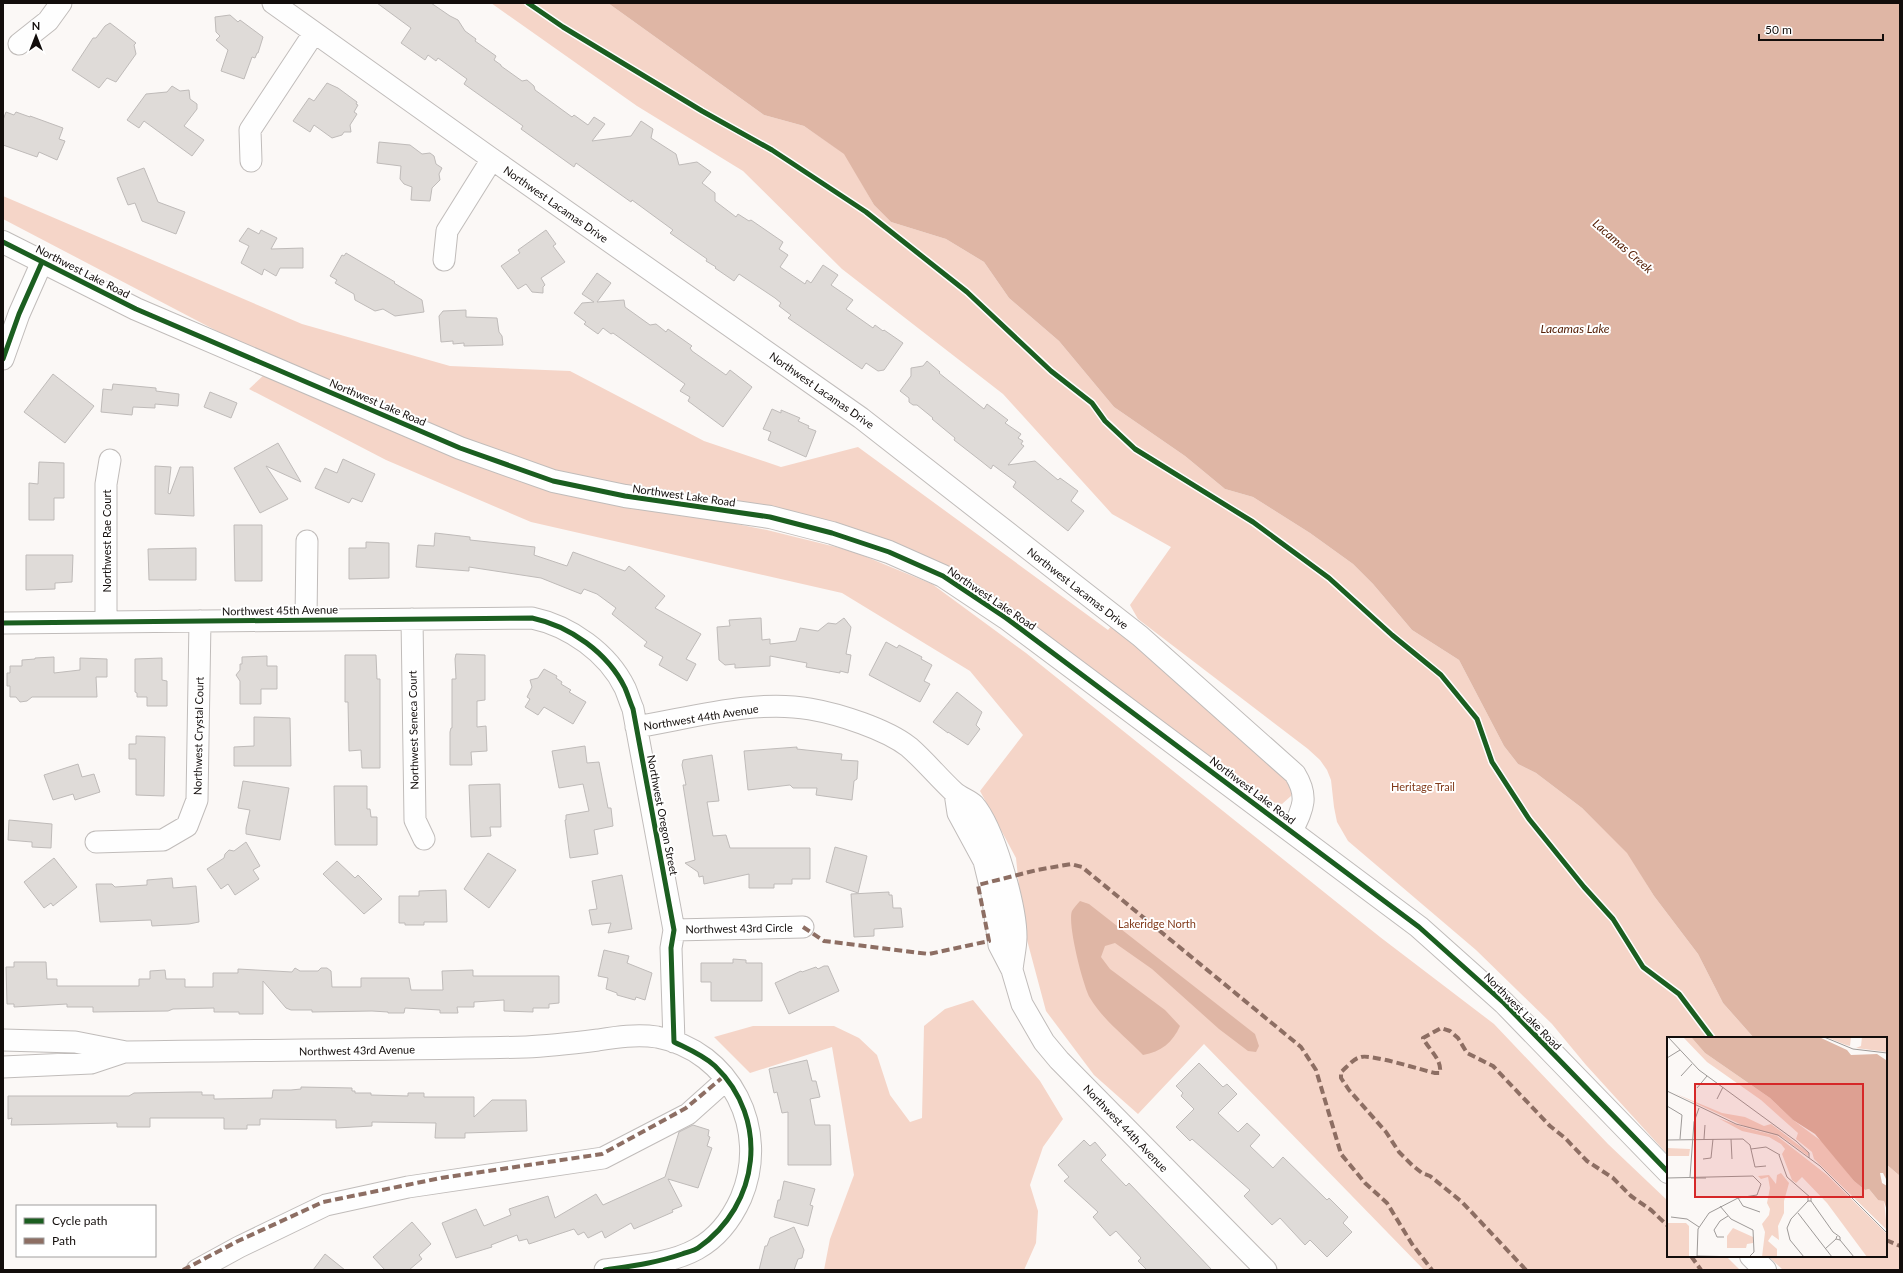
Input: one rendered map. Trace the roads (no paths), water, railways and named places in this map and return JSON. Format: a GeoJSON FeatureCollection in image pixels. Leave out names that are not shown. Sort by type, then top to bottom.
{"type":"FeatureCollection","features":[{"type":"Feature","properties":{"kind":"main road","name":"Northwest Lake Road"},"geometry":{"type":"LineString","coordinates":[[3,242],[136,309],[467,451],[554,481],[625,496],[770,517],[832,533],[889,552],[943,576],[1006,618],[1419,927],[1504,1003],[1667,1171]]}},
{"type":"Feature","properties":{"kind":"main road"},"geometry":{"type":"LineString","coordinates":[[1752,1257],[1765,1270]]}},
{"type":"Feature","properties":{"kind":"street"},"geometry":{"type":"LineString","coordinates":[[19,44],[48,21],[61,3]]}},
{"type":"Feature","properties":{"kind":"street","name":"Northwest Lacamas Drive"},"geometry":{"type":"LineString","coordinates":[[273,3],[861,418],[1140,636],[1295,774],[1302,785],[1305,797],[1292,831]]}},
{"type":"Feature","properties":{"kind":"street"},"geometry":{"type":"LineString","coordinates":[[251,161],[250,130],[314,33]]}},
{"type":"Feature","properties":{"kind":"street"},"geometry":{"type":"LineString","coordinates":[[444,260],[447,231],[492,159]]}},
{"type":"Feature","properties":{"kind":"street"},"geometry":{"type":"LineString","coordinates":[[3,359],[19,314],[42,262]]}},
{"type":"Feature","properties":{"kind":"street","name":"Northwest Rae Court"},"geometry":{"type":"LineString","coordinates":[[106,622],[106,484],[110,460]]}},
{"type":"Feature","properties":{"kind":"street"},"geometry":{"type":"LineString","coordinates":[[306,619],[307,541]]}},
{"type":"Feature","properties":{"kind":"street","name":"Northwest 45th Avenue"},"geometry":{"type":"LineString","coordinates":[[3,623],[532,618],[556,625]]}},
{"type":"Feature","properties":{"kind":"street","name":"Northwest Seneca Court"},"geometry":{"type":"LineString","coordinates":[[412,620],[415,820],[424,839]]}},
{"type":"Feature","properties":{"kind":"street","name":"Northwest Crystal Court"},"geometry":{"type":"LineString","coordinates":[[96,842],[163,840],[187,826],[197,800],[200,621]]}},
{"type":"Feature","properties":{"kind":"street","name":"Northwest Oregon Street"},"geometry":{"type":"LineString","coordinates":[[556,625],[587,643],[610,665],[625,688],[633,709],[674,930],[671,948],[674,1042]]}},
{"type":"Feature","properties":{"kind":"street","name":"Northwest 44th Avenue"},"geometry":{"type":"LineString","coordinates":[[636,727],[757,707],[809,709],[851,720],[877,729],[907,746],[955,793],[974,805],[987,828],[1001,862],[1012,904],[1016,937],[1012,970],[1022,1004],[1044,1042],[1054,1054],[1266,1270]]}},
{"type":"Feature","properties":{"kind":"street","name":"Northwest 43rd Circle"},"geometry":{"type":"LineString","coordinates":[[674,930],[803,927]]}},
{"type":"Feature","properties":{"kind":"street","name":"Northwest 43rd Avenue"},"geometry":{"type":"LineString","coordinates":[[3,1040],[75,1042],[126,1052],[532,1047],[630,1036],[655,1037],[674,1042],[696,1052],[715,1066],[734,1090],[747,1121],[751,1141],[750,1165],[747,1184],[735,1211],[719,1232],[697,1249],[660,1262],[605,1270]]}},
{"type":"Feature","properties":{"kind":"street","name":"Northwest 43rd Avenue"},"geometry":{"type":"LineString","coordinates":[[3,1067],[91,1063],[126,1052]]}},
{"type":"Feature","properties":{"kind":"street"},"geometry":{"type":"LineString","coordinates":[[197,1270],[239,1247],[326,1205],[408,1187],[603,1158],[688,1114],[726,1080]]}},
{"type":"Feature","properties":{"kind":"water","name":"Lacamas Lake"},"geometry":{"type":"Polygon","coordinates":[[[608,3],[1900,3],[1900,1176],[1887,1165],[1887,1037],[1753,1037],[1723,1003],[1698,954],[1654,896],[1627,853],[1582,808],[1536,773],[1518,764],[1504,746],[1459,660],[1412,630],[1373,584],[1353,564],[1310,533],[1253,497],[1225,489],[1185,456],[1114,407],[1059,341],[1009,298],[984,262],[946,239],[891,222],[874,205],[844,154],[804,126],[764,115],[608,3]]]}},
{"type":"Feature","properties":{"kind":"water"},"geometry":{"type":"Polygon","coordinates":[[[1080,901],[1089,904],[1255,1034],[1259,1046],[1256,1052],[1248,1051],[1219,1029],[1152,969],[1115,943],[1105,946],[1101,957],[1110,969],[1165,1010],[1180,1026],[1174,1037],[1161,1049],[1143,1055],[1101,1014],[1087,991],[1076,954],[1071,918],[1072,911],[1080,901]]]}},
{"type":"Feature","properties":{"kind":"water label","name":"Lacamas Creek"},"geometry":{"type":"Point","coordinates":[1623,246]}},
{"type":"Feature","properties":{"kind":"park label","name":"Heritage Trail"},"geometry":{"type":"Point","coordinates":[1423,786]}},
{"type":"Feature","properties":{"kind":"park label","name":"Lakeridge North"},"geometry":{"type":"Point","coordinates":[1157,923]}}]}
